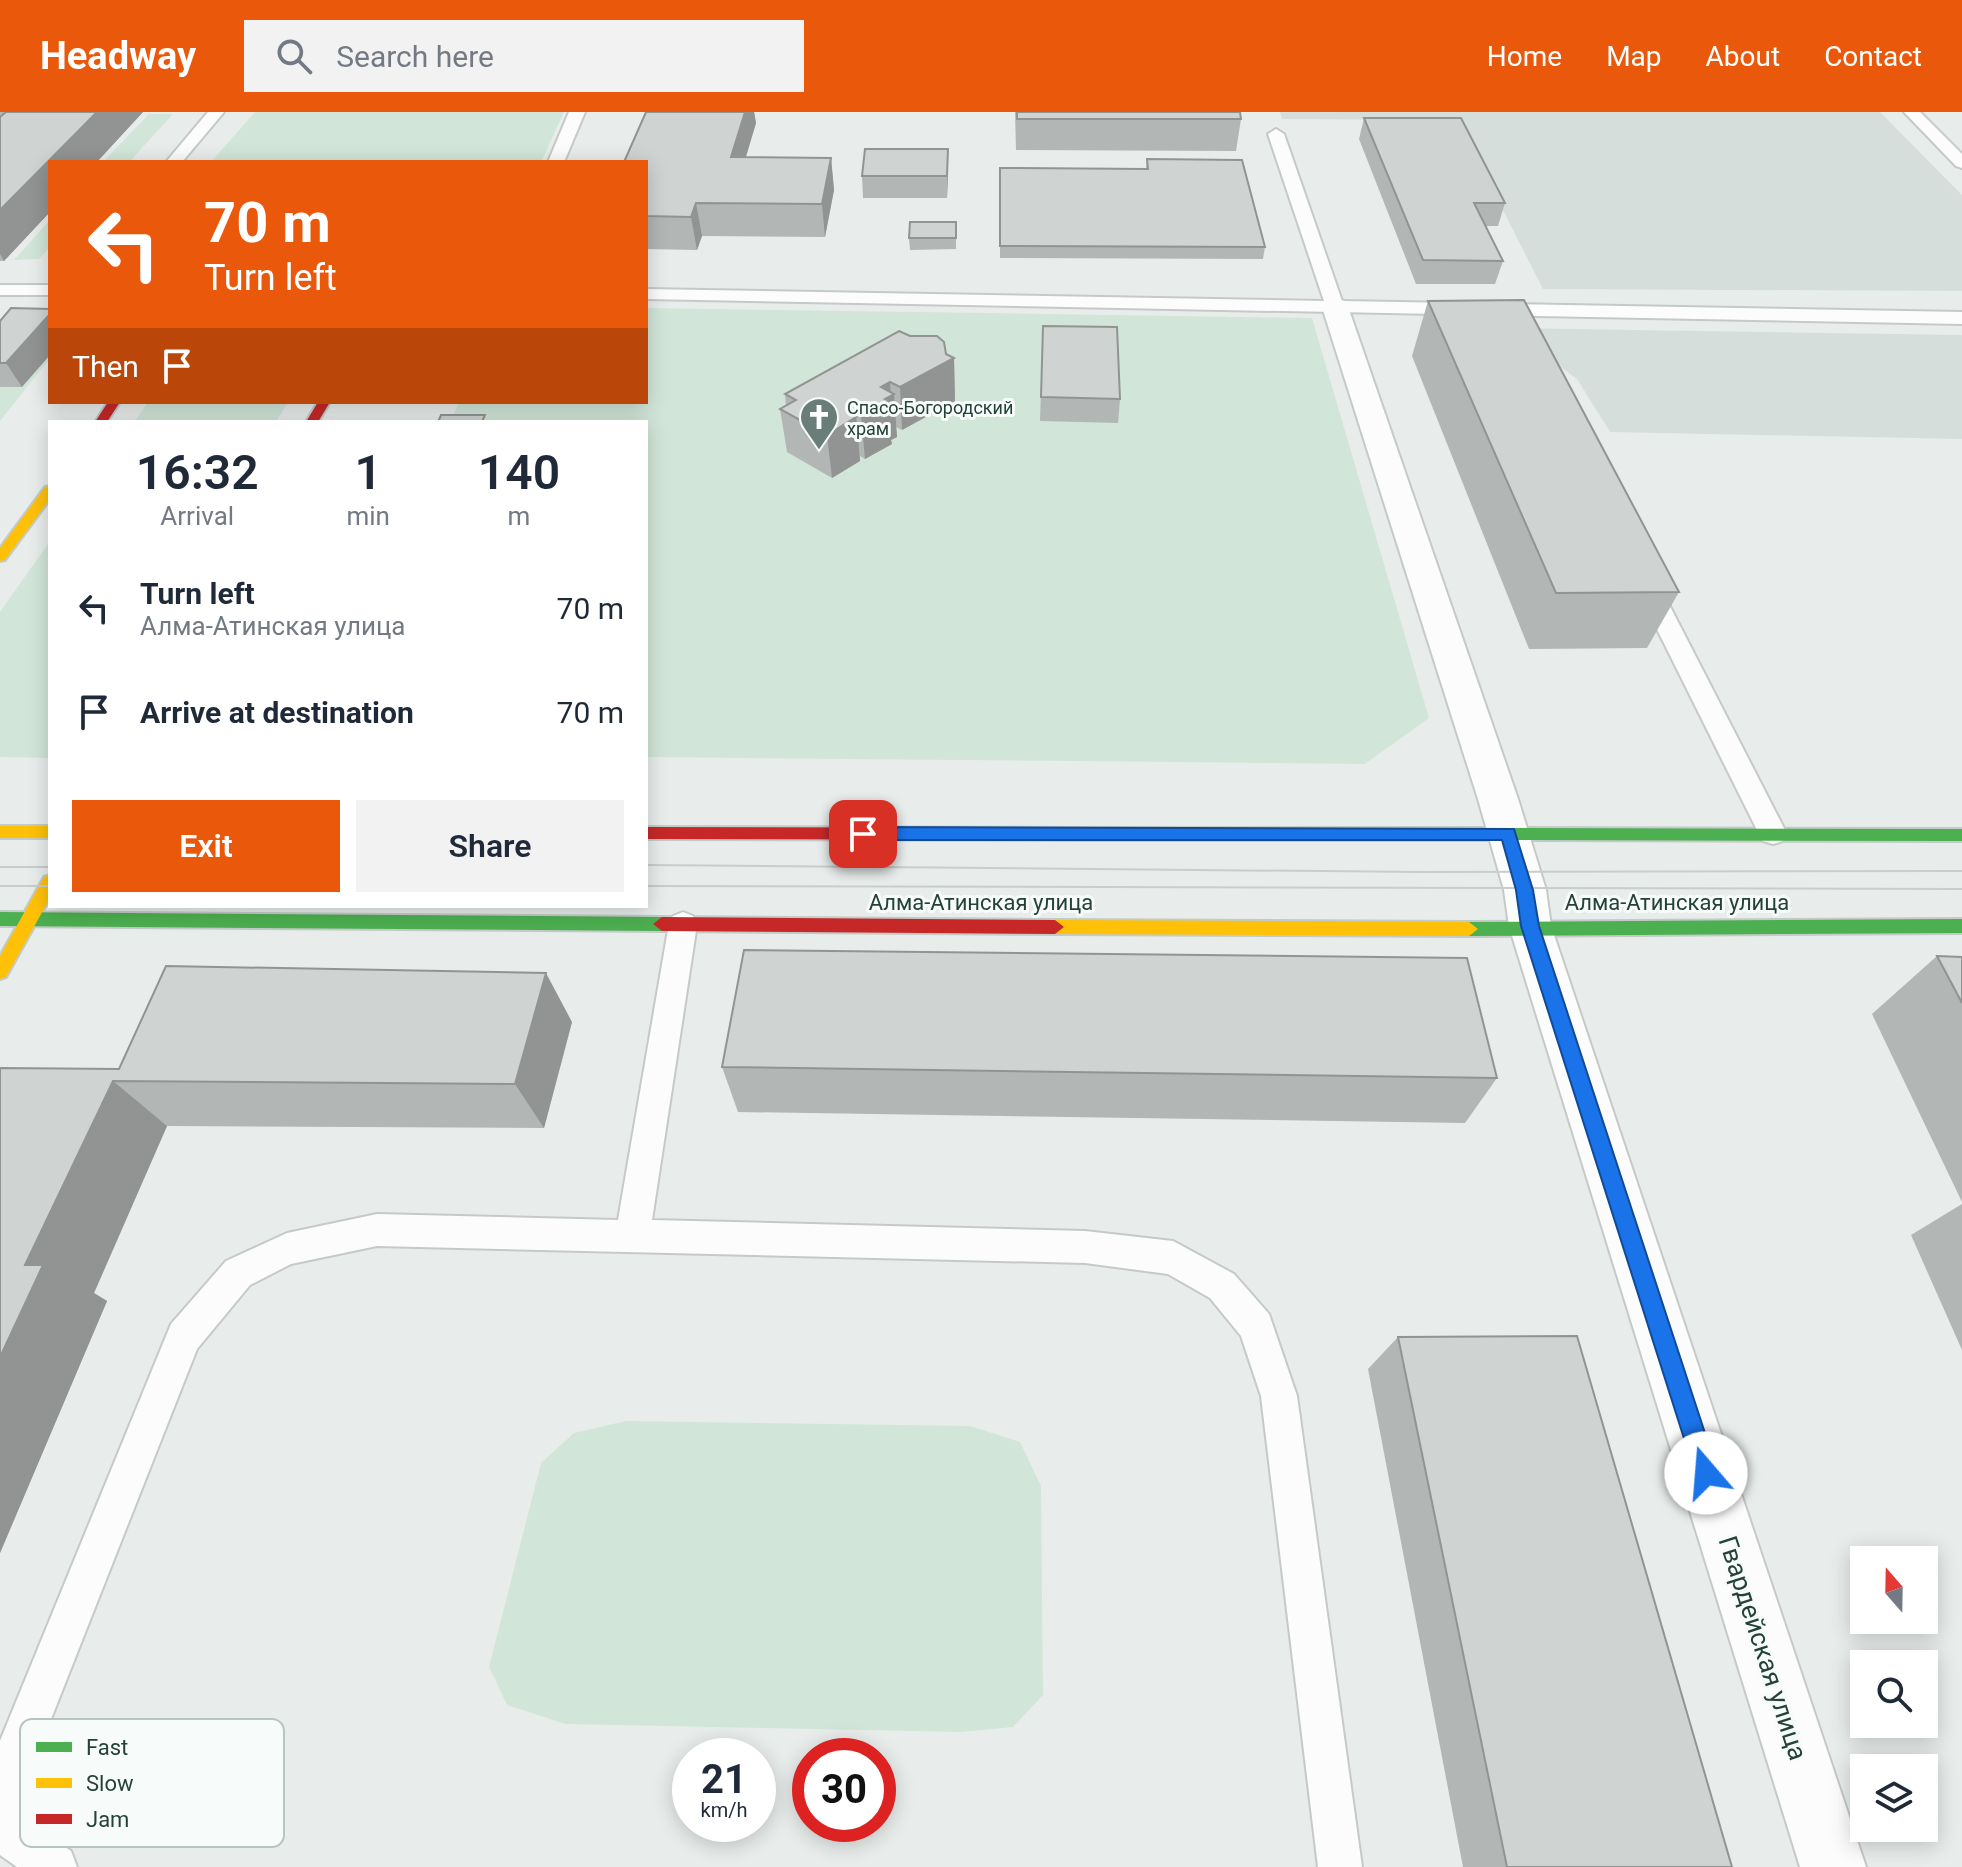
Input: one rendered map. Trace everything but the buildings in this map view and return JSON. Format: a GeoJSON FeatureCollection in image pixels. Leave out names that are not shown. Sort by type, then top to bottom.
{"type":"FeatureCollection","features":[{"type":"Feature","properties":{"kind":"street","name":"Гвардейская улица"},"geometry":{"type":"LineString","coordinates":[[1335,307],[1508,833],[1525,890],[1530,926],[1833,1867]]}},
{"type":"Feature","properties":{"kind":"street"},"geometry":{"type":"LineString","coordinates":[[0,557],[48,493]]}},
{"type":"Feature","properties":{"kind":"street"},"geometry":{"type":"LineString","coordinates":[[0,832],[48,832]]}},
{"type":"Feature","properties":{"kind":"street"},"geometry":{"type":"LineString","coordinates":[[648,833],[1962,835]]}},
{"type":"Feature","properties":{"kind":"street"},"geometry":{"type":"LineString","coordinates":[[0,972],[48,885]]}},
{"type":"Feature","properties":{"kind":"street","name":"Алма-Атинская улица"},"geometry":{"type":"LineString","coordinates":[[0,919],[1419,930],[1530,926],[1962,926]]}},
{"type":"Feature","properties":{"kind":"lane"},"geometry":{"type":"LineString","coordinates":[[176,160],[216,112]]}},
{"type":"Feature","properties":{"kind":"lane"},"geometry":{"type":"LineString","coordinates":[[557,160],[577,112]]}},
{"type":"Feature","properties":{"kind":"lane"},"geometry":{"type":"LineString","coordinates":[[1912,112],[1962,163]]}},
{"type":"Feature","properties":{"kind":"lane"},"geometry":{"type":"LineString","coordinates":[[1276,134],[1335,307]]}},
{"type":"Feature","properties":{"kind":"lane"},"geometry":{"type":"LineString","coordinates":[[0,290],[48,290]]}},
{"type":"Feature","properties":{"kind":"lane"},"geometry":{"type":"LineString","coordinates":[[648,294],[1962,318]]}},
{"type":"Feature","properties":{"kind":"lane"},"geometry":{"type":"LineString","coordinates":[[1431,309],[1488,335]]}},
{"type":"Feature","properties":{"kind":"lane"},"geometry":{"type":"LineString","coordinates":[[1637,566],[1773,834]]}},
{"type":"Feature","properties":{"kind":"lane"},"geometry":{"type":"LineString","coordinates":[[632,1236],[683,924]]}},
{"type":"Feature","properties":{"kind":"lane"},"geometry":{"type":"LineString","coordinates":[[30,1719],[184,1337],[238,1273],[287,1249],[377,1230],[1085,1247],[1173,1258],[1222,1286],[1256,1326],[1279,1396],[1340,1867]]}},
{"type":"Feature","properties":{"kind":"lane"},"geometry":{"type":"LineString","coordinates":[[20,1745],[10,1835],[20,1842]]}},
{"type":"Feature","properties":{"kind":"lane"},"geometry":{"type":"LineString","coordinates":[[27,1847],[55,1867]]}},
{"type":"Feature","properties":{"kind":"shaded area"},"geometry":{"type":"Polygon","coordinates":[[[1280,112],[1880,112],[1962,195],[1962,291],[1543,289],[1457,120],[1282,119],[1280,112]]]}},
{"type":"Feature","properties":{"kind":"shaded area"},"geometry":{"type":"Polygon","coordinates":[[[1508,328],[1962,335],[1962,439],[1610,432],[1577,379],[1508,328]]]}},
{"type":"Feature","properties":{"kind":"green space"},"geometry":{"type":"Polygon","coordinates":[[[255,112],[564,112],[542,160],[213,160],[255,112]]]}},
{"type":"Feature","properties":{"kind":"green space"},"geometry":{"type":"Polygon","coordinates":[[[149,114],[173,114],[131,160],[105,160],[149,114]]]}},
{"type":"Feature","properties":{"kind":"green space"},"geometry":{"type":"Polygon","coordinates":[[[48,222],[48,249],[39,259],[14,260],[48,222]]]}},
{"type":"Feature","properties":{"kind":"green space"},"geometry":{"type":"Polygon","coordinates":[[[648,308],[1312,318],[1429,718],[1365,764],[648,757],[648,420],[451,420],[458,404],[648,404],[648,308]]]}},
{"type":"Feature","properties":{"kind":"green space"},"geometry":{"type":"Polygon","coordinates":[[[0,319],[48,320],[48,361],[0,421],[0,319]]]}},
{"type":"Feature","properties":{"kind":"green space"},"geometry":{"type":"Polygon","coordinates":[[[147,404],[287,404],[277,420],[135,420],[147,404]]]}},
{"type":"Feature","properties":{"kind":"green space"},"geometry":{"type":"Polygon","coordinates":[[[48,544],[48,758],[0,757],[0,612],[48,544]]]}},
{"type":"Feature","properties":{"kind":"green space"},"geometry":{"type":"Polygon","coordinates":[[[626,1421],[970,1426],[1020,1442],[1041,1486],[1043,1695],[1013,1727],[961,1732],[565,1724],[507,1705],[489,1667],[541,1463],[574,1433],[626,1421]]]}},
{"type":"Feature","properties":{"kind":"tram line"},"geometry":{"type":"LineString","coordinates":[[648,865],[1423,872],[1962,871]]}},
{"type":"Feature","properties":{"kind":"tram line"},"geometry":{"type":"LineString","coordinates":[[0,867],[48,867]]}},
{"type":"Feature","properties":{"kind":"tram line"},"geometry":{"type":"LineString","coordinates":[[0,886],[48,886]]}},
{"type":"Feature","properties":{"kind":"tram line"},"geometry":{"type":"LineString","coordinates":[[648,886],[1962,889]]}},
{"type":"Feature","properties":{"kind":"traffic: fast"},"geometry":{"type":"LineString","coordinates":[[1465,834],[1962,835]]}},
{"type":"Feature","properties":{"kind":"traffic: fast"},"geometry":{"type":"LineString","coordinates":[[0,919],[662,924]]}},
{"type":"Feature","properties":{"kind":"traffic: fast"},"geometry":{"type":"LineString","coordinates":[[1469,929],[1962,926]]}},
{"type":"Feature","properties":{"kind":"traffic: slow"},"geometry":{"type":"LineString","coordinates":[[0,557],[48,493]]}},
{"type":"Feature","properties":{"kind":"traffic: slow"},"geometry":{"type":"LineString","coordinates":[[0,832],[48,832]]}},
{"type":"Feature","properties":{"kind":"traffic: slow"},"geometry":{"type":"LineString","coordinates":[[1077,834],[1465,834]]}},
{"type":"Feature","properties":{"kind":"traffic: slow"},"geometry":{"type":"LineString","coordinates":[[0,972],[48,886]]}},
{"type":"Feature","properties":{"kind":"traffic: slow"},"geometry":{"type":"LineString","coordinates":[[1055,927],[1469,929]]}},
{"type":"Feature","properties":{"kind":"traffic: jam"},"geometry":{"type":"LineString","coordinates":[[102,420],[113,404]]}},
{"type":"Feature","properties":{"kind":"traffic: jam"},"geometry":{"type":"LineString","coordinates":[[313,420],[323,404]]}},
{"type":"Feature","properties":{"kind":"traffic: jam"},"geometry":{"type":"LineString","coordinates":[[648,833],[1077,834]]}},
{"type":"Feature","properties":{"kind":"traffic: jam"},"geometry":{"type":"LineString","coordinates":[[662,924],[1055,927]]}},
{"type":"Feature","properties":{"kind":"place","name":"Спасо-Богородский храм"},"geometry":{"type":"Point","coordinates":[819,451]}},
{"type":"Feature","properties":{"kind":"route"},"geometry":{"type":"LineString","coordinates":[[863,834],[1508,833],[1525,890],[1530,926],[1706,1473]]}}]}
